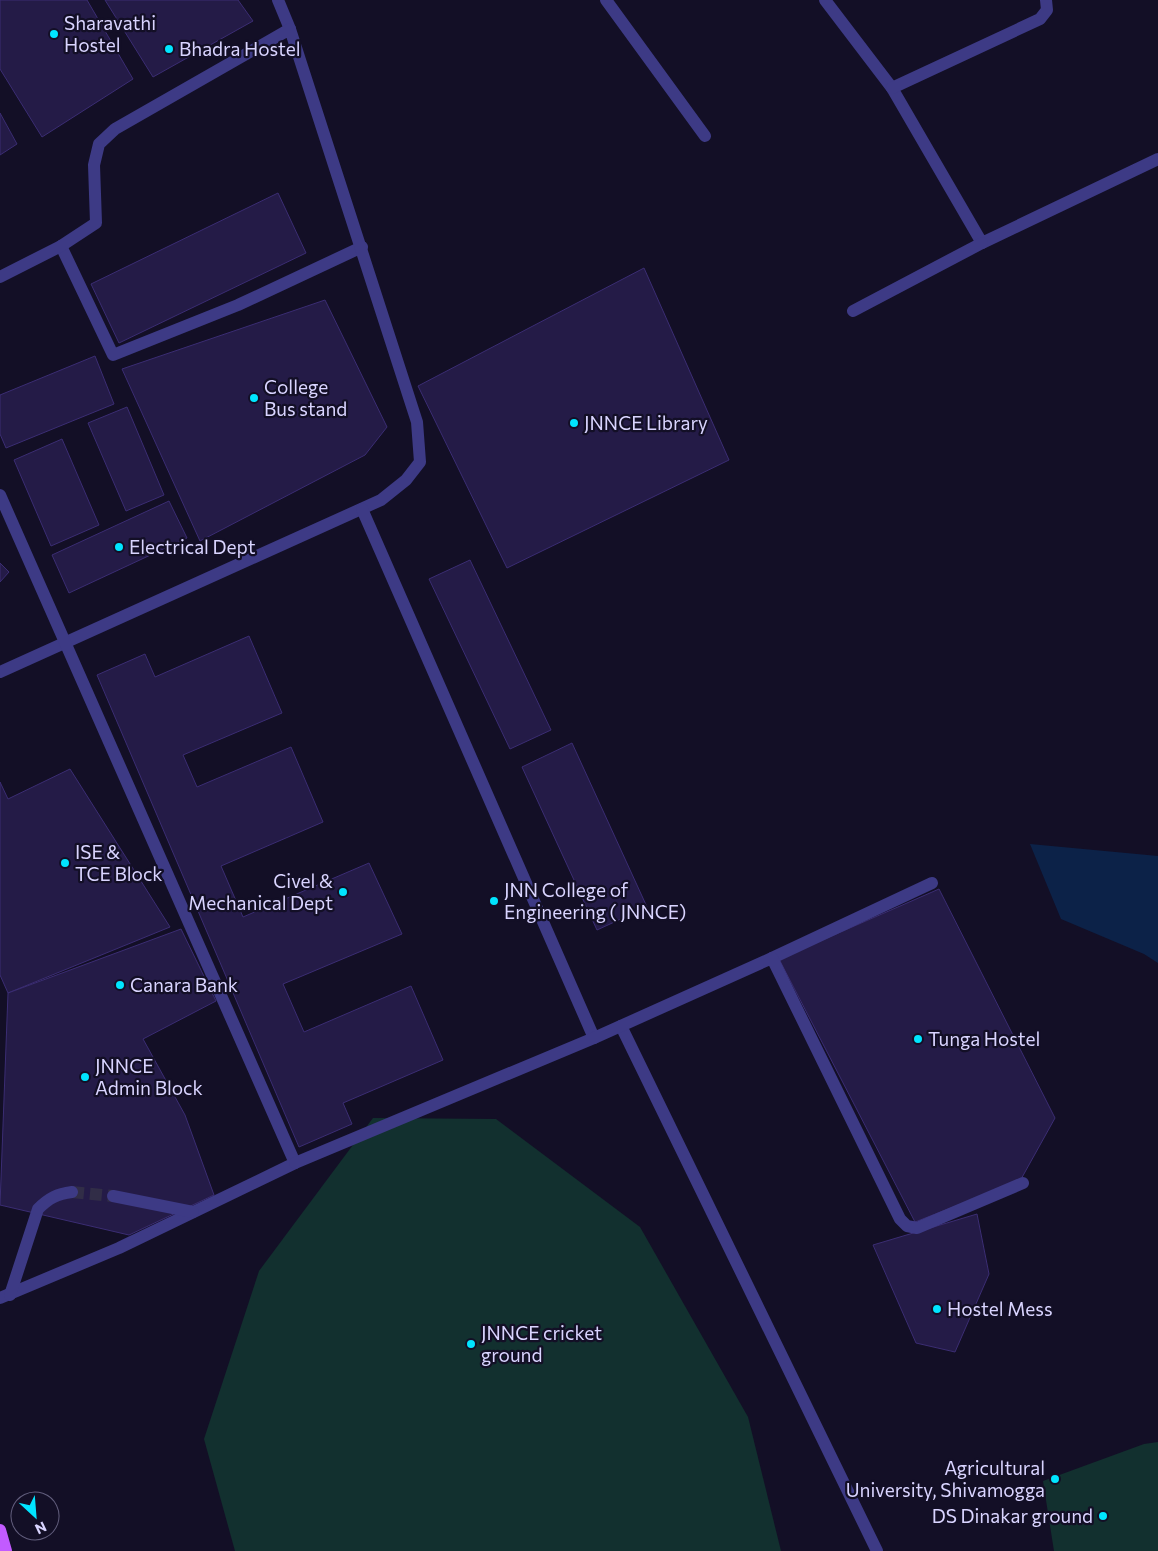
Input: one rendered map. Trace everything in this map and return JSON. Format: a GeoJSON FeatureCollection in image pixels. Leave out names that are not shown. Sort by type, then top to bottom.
{"type":"FeatureCollection","features":[{"type":"Feature","properties":{"kind":"main road"},"geometry":{"type":"LineString","coordinates":[[0,1530],[6,1551]]}},
{"type":"Feature","properties":{"kind":"street"},"geometry":{"type":"LineString","coordinates":[[0,672],[380,500],[406,480],[420,462],[417,422],[290,28],[278,0]]}},
{"type":"Feature","properties":{"kind":"street"},"geometry":{"type":"LineString","coordinates":[[606,0],[705,136]]}},
{"type":"Feature","properties":{"kind":"street"},"geometry":{"type":"LineString","coordinates":[[824,0],[892,88],[982,243]]}},
{"type":"Feature","properties":{"kind":"street"},"geometry":{"type":"LineString","coordinates":[[892,88],[1040,19],[1047,10],[1046,0]]}},
{"type":"Feature","properties":{"kind":"street"},"geometry":{"type":"LineString","coordinates":[[0,278],[61,246],[96,223],[94,165],[99,144],[114,129],[290,28]]}},
{"type":"Feature","properties":{"kind":"street"},"geometry":{"type":"LineString","coordinates":[[853,311],[982,243],[1158,159]]}},
{"type":"Feature","properties":{"kind":"street"},"geometry":{"type":"LineString","coordinates":[[61,246],[114,355],[238,305],[362,247]]}},
{"type":"Feature","properties":{"kind":"street"},"geometry":{"type":"LineString","coordinates":[[0,495],[295,1163]]}},
{"type":"Feature","properties":{"kind":"street"},"geometry":{"type":"LineString","coordinates":[[362,509],[594,1038]]}},
{"type":"Feature","properties":{"kind":"street"},"geometry":{"type":"LineString","coordinates":[[5,1297],[119,1248],[295,1163],[594,1038],[932,883]]}},
{"type":"Feature","properties":{"kind":"street"},"geometry":{"type":"LineString","coordinates":[[772,958],[900,1218],[907,1226],[917,1228],[1023,1183]]}},
{"type":"Feature","properties":{"kind":"street"},"geometry":{"type":"LineString","coordinates":[[621,1026],[877,1551]]}},
{"type":"Feature","properties":{"kind":"street"},"geometry":{"type":"LineString","coordinates":[[5,1297],[38,1209],[45,1202],[59,1194],[72,1192]]}},
{"type":"Feature","properties":{"kind":"street"},"geometry":{"type":"LineString","coordinates":[[114,1196],[193,1212]]}},
{"type":"Feature","properties":{"kind":"green space","name":"JNNCE cricket ground"},"geometry":{"type":"Polygon","coordinates":[[[373,1118],[496,1119],[640,1227],[748,1417],[781,1551],[235,1551],[204,1439],[259,1271],[373,1118]]]}},
{"type":"Feature","properties":{"kind":"green space","name":"DS Dinakar ground"},"geometry":{"type":"Polygon","coordinates":[[[1158,1442],[1158,1551],[1054,1551],[1043,1481],[1144,1444],[1158,1442]]]}},
{"type":"Feature","properties":{"kind":"water"},"geometry":{"type":"Polygon","coordinates":[[[1030,844],[1158,856],[1158,963],[1144,954],[1061,919],[1030,844]]]}},
{"type":"Feature","properties":{"kind":"building","name":"Sharavathi Hostel"},"geometry":{"type":"Polygon","coordinates":[[[0,0],[87,0],[133,79],[42,137],[0,69],[0,0]]]}},
{"type":"Feature","properties":{"kind":"building","name":"Bhadra Hostel"},"geometry":{"type":"Polygon","coordinates":[[[105,0],[238,0],[253,21],[153,77],[105,0]]]}},
{"type":"Feature","properties":{"kind":"building"},"geometry":{"type":"Polygon","coordinates":[[[0,113],[17,144],[0,155],[0,113]]]}},
{"type":"Feature","properties":{"kind":"building"},"geometry":{"type":"Polygon","coordinates":[[[278,193],[306,253],[119,343],[91,284],[278,193]]]}},
{"type":"Feature","properties":{"kind":"building","name":"JNNCE Library"},"geometry":{"type":"Polygon","coordinates":[[[644,268],[729,460],[507,568],[418,386],[644,268]]]}},
{"type":"Feature","properties":{"kind":"building","name":"College Bus stand"},"geometry":{"type":"Polygon","coordinates":[[[325,300],[387,427],[365,455],[200,541],[122,369],[325,300]]]}},
{"type":"Feature","properties":{"kind":"building"},"geometry":{"type":"Polygon","coordinates":[[[95,356],[114,404],[6,448],[0,434],[0,395],[95,356]]]}},
{"type":"Feature","properties":{"kind":"building"},"geometry":{"type":"Polygon","coordinates":[[[127,407],[164,495],[126,511],[88,423],[127,407]]]}},
{"type":"Feature","properties":{"kind":"building"},"geometry":{"type":"Polygon","coordinates":[[[62,439],[99,525],[51,546],[14,460],[62,439]]]}},
{"type":"Feature","properties":{"kind":"building","name":"Electrical Dept"},"geometry":{"type":"Polygon","coordinates":[[[169,501],[187,538],[69,593],[52,555],[169,501]]]}},
{"type":"Feature","properties":{"kind":"building"},"geometry":{"type":"Polygon","coordinates":[[[470,560],[551,730],[510,749],[429,579],[470,560]]]}},
{"type":"Feature","properties":{"kind":"building"},"geometry":{"type":"Polygon","coordinates":[[[0,563],[9,572],[0,582],[0,563]]]}},
{"type":"Feature","properties":{"kind":"building","name":"Civel & Mechanical Dept"},"geometry":{"type":"Polygon","coordinates":[[[249,636],[282,713],[183,755],[197,787],[291,747],[323,822],[221,866],[243,917],[369,863],[402,934],[283,984],[304,1032],[411,986],[443,1060],[343,1103],[352,1124],[299,1147],[97,675],[145,654],[155,677],[249,636]]]}},
{"type":"Feature","properties":{"kind":"building"},"geometry":{"type":"Polygon","coordinates":[[[572,743],[647,907],[597,930],[522,767],[572,743]]]}},
{"type":"Feature","properties":{"kind":"building","name":"ISE & TCE Block"},"geometry":{"type":"Polygon","coordinates":[[[70,769],[170,927],[8,993],[0,975],[0,782],[8,799],[70,769]]]}},
{"type":"Feature","properties":{"kind":"building","name":"Tunga Hostel"},"geometry":{"type":"Polygon","coordinates":[[[939,889],[1055,1118],[1020,1181],[915,1222],[779,959],[939,889]]]}},
{"type":"Feature","properties":{"kind":"building","name":"JNNCE Admin Block"},"geometry":{"type":"Polygon","coordinates":[[[181,929],[216,1001],[143,1039],[185,1115],[214,1195],[129,1235],[0,1205],[8,993],[181,929]]]}},
{"type":"Feature","properties":{"kind":"building","name":"Hostel Mess"},"geometry":{"type":"Polygon","coordinates":[[[977,1214],[989,1274],[955,1352],[916,1343],[873,1245],[977,1214]]]}},
{"type":"Feature","properties":{"kind":"tunnel"},"geometry":{"type":"LineString","coordinates":[[72,1192],[113,1196]]}},
{"type":"Feature","properties":{"kind":"place","name":"Sharavathi Hostel"},"geometry":{"type":"Point","coordinates":[54,34]}},
{"type":"Feature","properties":{"kind":"place","name":"Bhadra Hostel"},"geometry":{"type":"Point","coordinates":[169,49]}},
{"type":"Feature","properties":{"kind":"place","name":"College Bus stand"},"geometry":{"type":"Point","coordinates":[254,398]}},
{"type":"Feature","properties":{"kind":"place","name":"JNNCE Library"},"geometry":{"type":"Point","coordinates":[574,423]}},
{"type":"Feature","properties":{"kind":"place","name":"Electrical Dept"},"geometry":{"type":"Point","coordinates":[119,547]}},
{"type":"Feature","properties":{"kind":"place","name":"ISE & TCE Block"},"geometry":{"type":"Point","coordinates":[65,863]}},
{"type":"Feature","properties":{"kind":"place","name":"Civel & Mechanical Dept"},"geometry":{"type":"Point","coordinates":[343,892]}},
{"type":"Feature","properties":{"kind":"place","name":"JNN College of Engineering ( JNNCE)"},"geometry":{"type":"Point","coordinates":[494,901]}},
{"type":"Feature","properties":{"kind":"place","name":"Canara Bank"},"geometry":{"type":"Point","coordinates":[120,985]}},
{"type":"Feature","properties":{"kind":"place","name":"Tunga Hostel"},"geometry":{"type":"Point","coordinates":[918,1039]}},
{"type":"Feature","properties":{"kind":"place","name":"JNNCE Admin Block"},"geometry":{"type":"Point","coordinates":[85,1077]}},
{"type":"Feature","properties":{"kind":"place","name":"Hostel Mess"},"geometry":{"type":"Point","coordinates":[937,1309]}},
{"type":"Feature","properties":{"kind":"place","name":"JNNCE cricket ground"},"geometry":{"type":"Point","coordinates":[471,1344]}},
{"type":"Feature","properties":{"kind":"place","name":"Agricultural University, Shivamogga"},"geometry":{"type":"Point","coordinates":[1055,1479]}},
{"type":"Feature","properties":{"kind":"place","name":"DS Dinakar ground"},"geometry":{"type":"Point","coordinates":[1103,1516]}}]}
